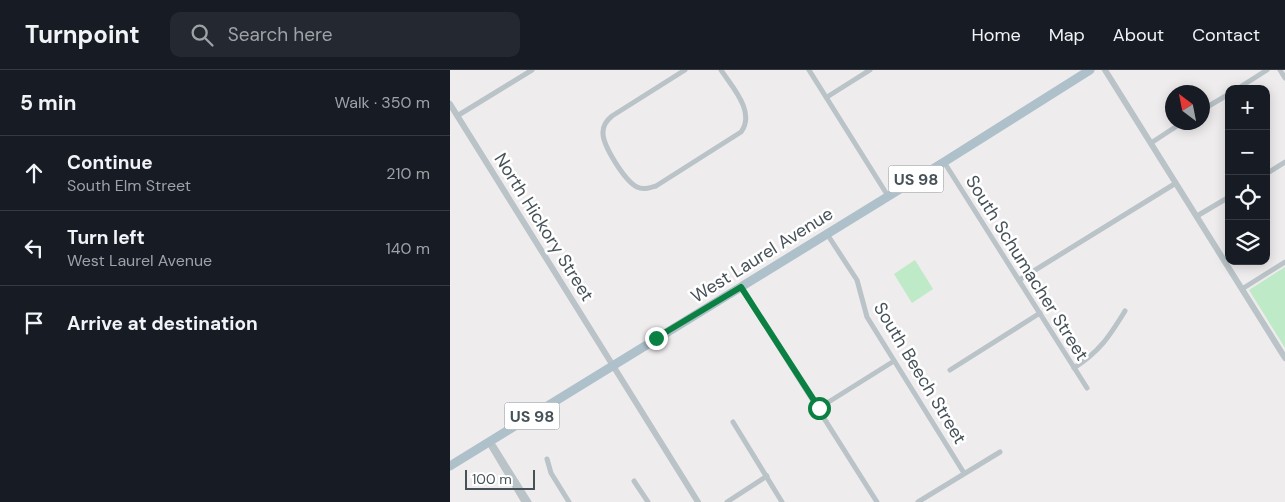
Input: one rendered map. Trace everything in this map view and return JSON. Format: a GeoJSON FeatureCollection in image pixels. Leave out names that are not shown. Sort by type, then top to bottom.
{"type":"FeatureCollection","features":[{"type":"Feature","properties":{"kind":"main road","name":"West Laurel Avenue"},"geometry":{"type":"LineString","coordinates":[[450,466],[1090,70]]}},
{"type":"Feature","properties":{"kind":"street"},"geometry":{"type":"LineString","coordinates":[[457,116],[532,70]]}},
{"type":"Feature","properties":{"kind":"street"},"geometry":{"type":"LineString","coordinates":[[685,70],[624,108],[605,123],[602,133],[605,144],[634,186],[646,189],[656,186],[741,132],[746,122],[746,111],[721,70]]}},
{"type":"Feature","properties":{"kind":"street"},"geometry":{"type":"LineString","coordinates":[[809,70],[888,196]]}},
{"type":"Feature","properties":{"kind":"street"},"geometry":{"type":"LineString","coordinates":[[827,97],[870,70]]}},
{"type":"Feature","properties":{"kind":"street"},"geometry":{"type":"LineString","coordinates":[[1104,70],[1285,358]]}},
{"type":"Feature","properties":{"kind":"street"},"geometry":{"type":"LineString","coordinates":[[1244,85],[1268,70]]}},
{"type":"Feature","properties":{"kind":"street"},"geometry":{"type":"LineString","coordinates":[[1280,70],[1285,78]]}},
{"type":"Feature","properties":{"kind":"street"},"geometry":{"type":"LineString","coordinates":[[1210,105],[1225,96]]}},
{"type":"Feature","properties":{"kind":"street","name":"North Hickory Street"},"geometry":{"type":"LineString","coordinates":[[450,104],[698,502]]}},
{"type":"Feature","properties":{"kind":"street"},"geometry":{"type":"LineString","coordinates":[[1150,142],[1170,130]]}},
{"type":"Feature","properties":{"kind":"street","name":"South Schumacher Street"},"geometry":{"type":"LineString","coordinates":[[944,162],[1087,388]]}},
{"type":"Feature","properties":{"kind":"street"},"geometry":{"type":"LineString","coordinates":[[1270,171],[1285,162]]}},
{"type":"Feature","properties":{"kind":"street"},"geometry":{"type":"LineString","coordinates":[[1019,280],[1176,183]]}},
{"type":"Feature","properties":{"kind":"street"},"geometry":{"type":"LineString","coordinates":[[1197,216],[1225,199]]}},
{"type":"Feature","properties":{"kind":"street","name":"South Beech Street"},"geometry":{"type":"LineString","coordinates":[[827,234],[857,280],[861,290],[864,312],[964,473]]}},
{"type":"Feature","properties":{"kind":"street"},"geometry":{"type":"LineString","coordinates":[[1242,289],[1285,262]]}},
{"type":"Feature","properties":{"kind":"street"},"geometry":{"type":"LineString","coordinates":[[741,287],[877,502]]}},
{"type":"Feature","properties":{"kind":"street"},"geometry":{"type":"LineString","coordinates":[[1074,368],[1088,359],[1102,346],[1126,312]]}},
{"type":"Feature","properties":{"kind":"street"},"geometry":{"type":"LineString","coordinates":[[950,370],[1040,313]]}},
{"type":"Feature","properties":{"kind":"street"},"geometry":{"type":"LineString","coordinates":[[819,408],[894,361]]}},
{"type":"Feature","properties":{"kind":"street"},"geometry":{"type":"LineString","coordinates":[[733,422],[782,502]]}},
{"type":"Feature","properties":{"kind":"street"},"geometry":{"type":"LineString","coordinates":[[489,442],[524,502]]}},
{"type":"Feature","properties":{"kind":"street"},"geometry":{"type":"LineString","coordinates":[[489,442],[494,446],[528,502]]}},
{"type":"Feature","properties":{"kind":"street"},"geometry":{"type":"LineString","coordinates":[[918,502],[1000,452]]}},
{"type":"Feature","properties":{"kind":"street"},"geometry":{"type":"LineString","coordinates":[[546,459],[551,472],[570,502]]}},
{"type":"Feature","properties":{"kind":"street"},"geometry":{"type":"LineString","coordinates":[[726,502],[767,476]]}},
{"type":"Feature","properties":{"kind":"street"},"geometry":{"type":"LineString","coordinates":[[634,481],[648,502]]}},
{"type":"Feature","properties":{"kind":"green space"},"geometry":{"type":"Polygon","coordinates":[[[915,260],[933,289],[912,303],[894,274],[915,260]]]}},
{"type":"Feature","properties":{"kind":"green space"},"geometry":{"type":"Polygon","coordinates":[[[1285,267],[1285,348],[1249,290],[1285,267]]]}},
{"type":"Feature","properties":{"kind":"route"},"geometry":{"type":"LineString","coordinates":[[656,338],[741,287],[819,408]]}}]}
